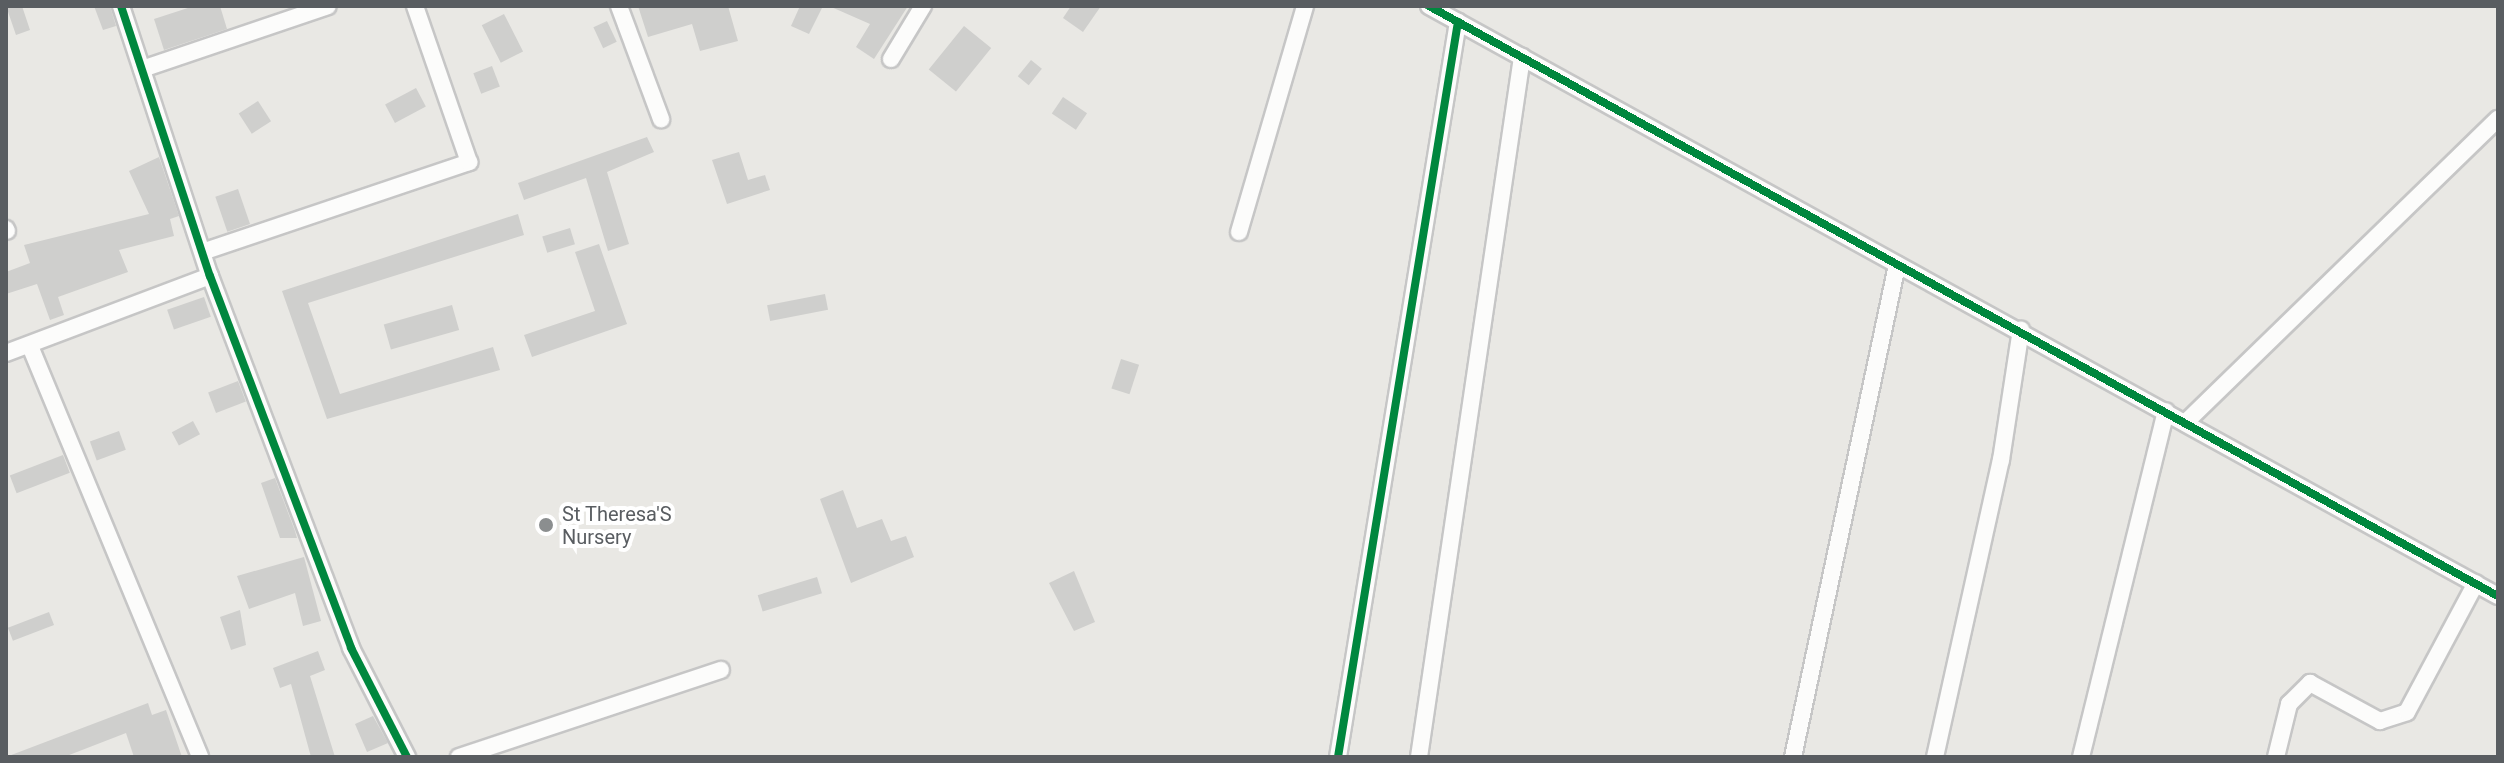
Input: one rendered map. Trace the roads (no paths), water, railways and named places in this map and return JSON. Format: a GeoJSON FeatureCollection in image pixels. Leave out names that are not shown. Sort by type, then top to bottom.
{"type":"FeatureCollection","features":[{"type":"Feature","properties":{"kind":"street"},"geometry":{"type":"LineString","coordinates":[[121,6],[205,251],[210,276],[351,648],[407,757]]}},
{"type":"Feature","properties":{"kind":"street"},"geometry":{"type":"LineString","coordinates":[[142,69],[328,6]]}},
{"type":"Feature","properties":{"kind":"street"},"geometry":{"type":"LineString","coordinates":[[205,251],[469,162],[472,153],[415,6]]}},
{"type":"Feature","properties":{"kind":"street"},"geometry":{"type":"LineString","coordinates":[[619,6],[661,119]]}},
{"type":"Feature","properties":{"kind":"street"},"geometry":{"type":"LineString","coordinates":[[891,59],[923,6]]}},
{"type":"Feature","properties":{"kind":"street"},"geometry":{"type":"LineString","coordinates":[[1239,232],[1305,6]]}},
{"type":"Feature","properties":{"kind":"street"},"geometry":{"type":"LineString","coordinates":[[1429,6],[2498,596]]}},
{"type":"Feature","properties":{"kind":"street"},"geometry":{"type":"LineString","coordinates":[[1338,757],[1458,22]]}},
{"type":"Feature","properties":{"kind":"street"},"geometry":{"type":"LineString","coordinates":[[1419,757],[1522,57]]}},
{"type":"Feature","properties":{"kind":"street"},"geometry":{"type":"LineString","coordinates":[[2186,422],[2498,119]]}},
{"type":"Feature","properties":{"kind":"street"},"geometry":{"type":"LineString","coordinates":[[1793,757],[1897,265]]}},
{"type":"Feature","properties":{"kind":"street"},"geometry":{"type":"LineString","coordinates":[[6,353],[210,276]]}},
{"type":"Feature","properties":{"kind":"street"},"geometry":{"type":"LineString","coordinates":[[1935,757],[2001,460],[2021,330]]}},
{"type":"Feature","properties":{"kind":"street"},"geometry":{"type":"LineString","coordinates":[[30,346],[200,757]]}},
{"type":"Feature","properties":{"kind":"street"},"geometry":{"type":"LineString","coordinates":[[2081,757],[2166,411]]}},
{"type":"Feature","properties":{"kind":"street"},"geometry":{"type":"LineString","coordinates":[[2276,757],[2289,704],[2310,683],[2380,721],[2407,712],[2476,583]]}},
{"type":"Feature","properties":{"kind":"street"},"geometry":{"type":"LineString","coordinates":[[459,757],[721,670]]}},
{"type":"Feature","properties":{"kind":"place","name":"St Theresa'S Nursery"},"geometry":{"type":"Point","coordinates":[546,525]}}]}
